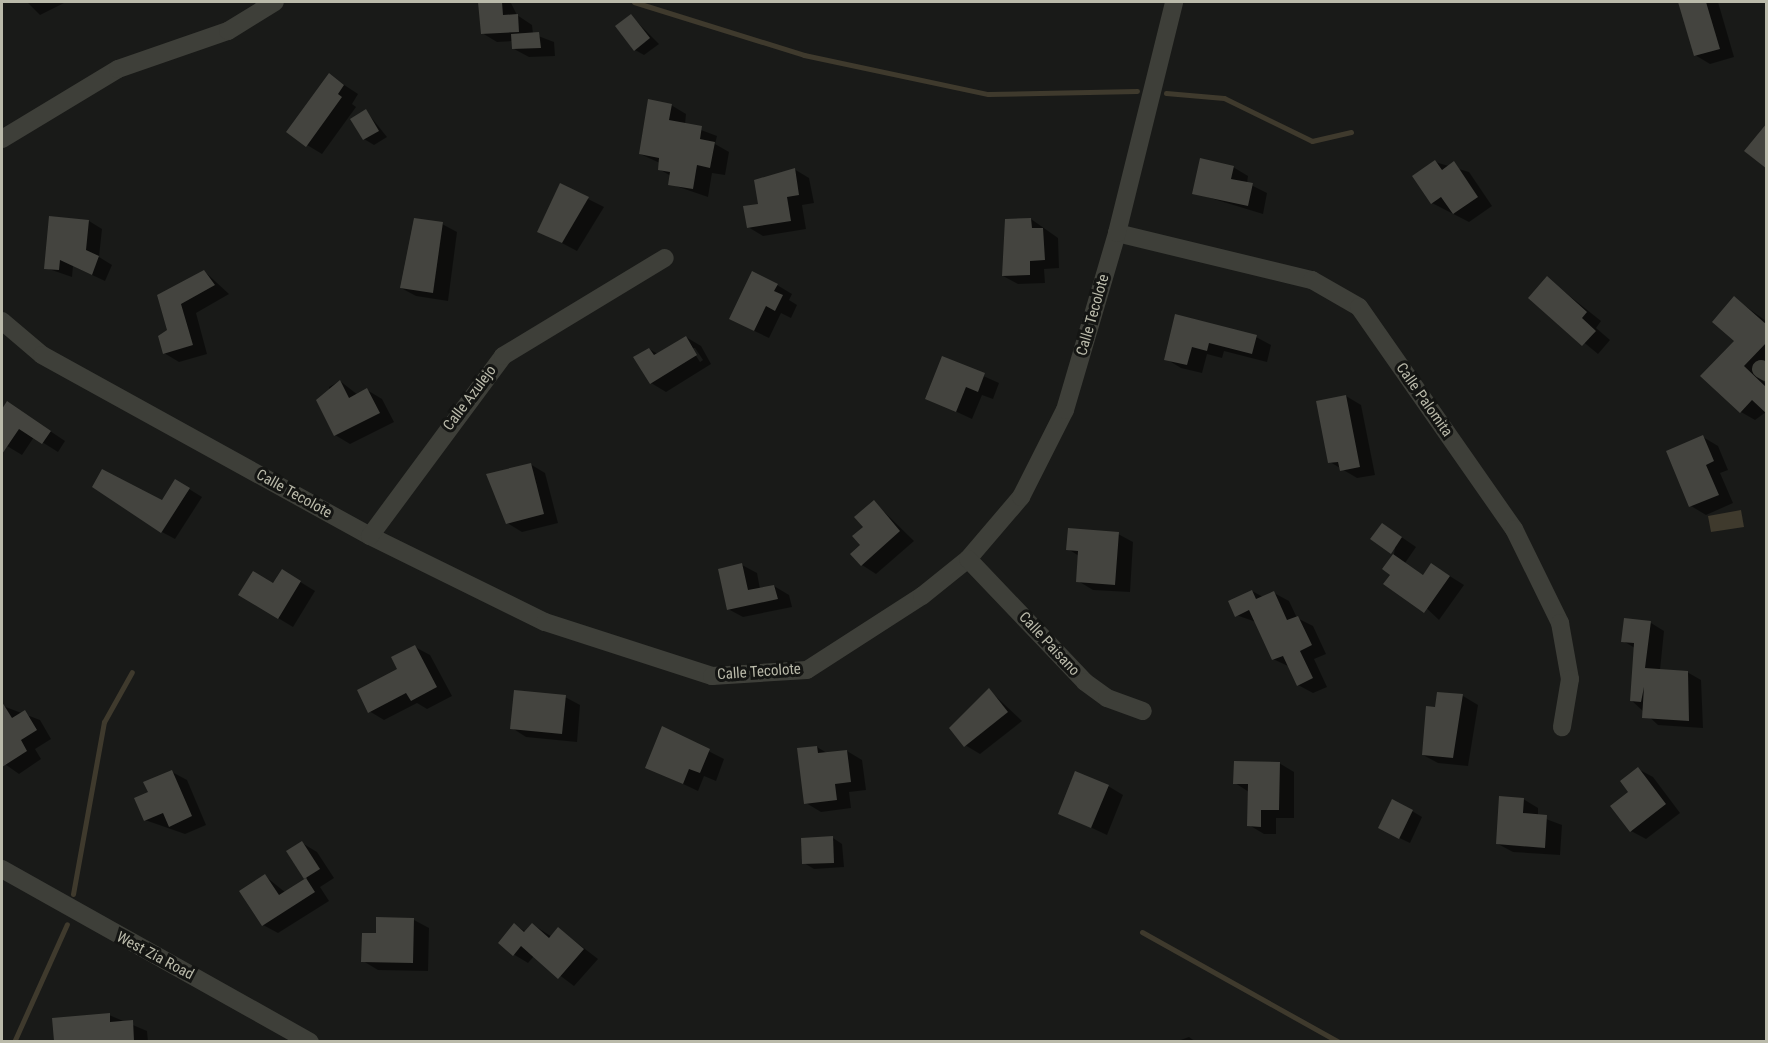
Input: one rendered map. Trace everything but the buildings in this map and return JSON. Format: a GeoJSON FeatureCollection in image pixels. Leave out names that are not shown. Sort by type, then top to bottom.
{"type":"FeatureCollection","features":[{"type":"Feature","properties":{"kind":"street"},"geometry":{"type":"LineString","coordinates":[[2,140],[118,69],[228,31],[275,2]]}},
{"type":"Feature","properties":{"kind":"street","name":"Calle Tecolote"},"geometry":{"type":"LineString","coordinates":[[2,321],[42,355],[370,536],[545,622],[712,676],[807,670],[922,596],[968,559],[1021,497],[1065,410],[1117,233],[1174,2]]}},
{"type":"Feature","properties":{"kind":"street","name":"Calle Palomita"},"geometry":{"type":"LineString","coordinates":[[1117,233],[1312,280],[1359,307],[1514,529],[1560,623],[1570,678],[1562,727]]}},
{"type":"Feature","properties":{"kind":"street","name":"Calle Azulejo"},"geometry":{"type":"LineString","coordinates":[[370,536],[503,356],[665,258]]}},
{"type":"Feature","properties":{"kind":"street","name":"Calle Paisano"},"geometry":{"type":"LineString","coordinates":[[968,559],[1084,682],[1107,698],[1143,711]]}},
{"type":"Feature","properties":{"kind":"street","name":"West Zia Road"},"geometry":{"type":"LineString","coordinates":[[2,869],[310,1041]]}},
{"type":"Feature","properties":{"kind":"shaded area"},"geometry":{"type":"Polygon","coordinates":[[[1741,510],[1744,527],[1711,532],[1708,516],[1741,510]]]}},
{"type":"Feature","properties":{"kind":"waterway"},"geometry":{"type":"LineString","coordinates":[[634,2],[804,55],[988,94],[1137,91]]}},
{"type":"Feature","properties":{"kind":"waterway"},"geometry":{"type":"LineString","coordinates":[[1166,93],[1224,98],[1312,141],[1351,132]]}},
{"type":"Feature","properties":{"kind":"waterway"},"geometry":{"type":"LineString","coordinates":[[73,894],[104,722],[132,672]]}},
{"type":"Feature","properties":{"kind":"waterway"},"geometry":{"type":"LineString","coordinates":[[14,1042],[67,924]]}},
{"type":"Feature","properties":{"kind":"waterway"},"geometry":{"type":"LineString","coordinates":[[1142,932],[1339,1042]]}}]}
